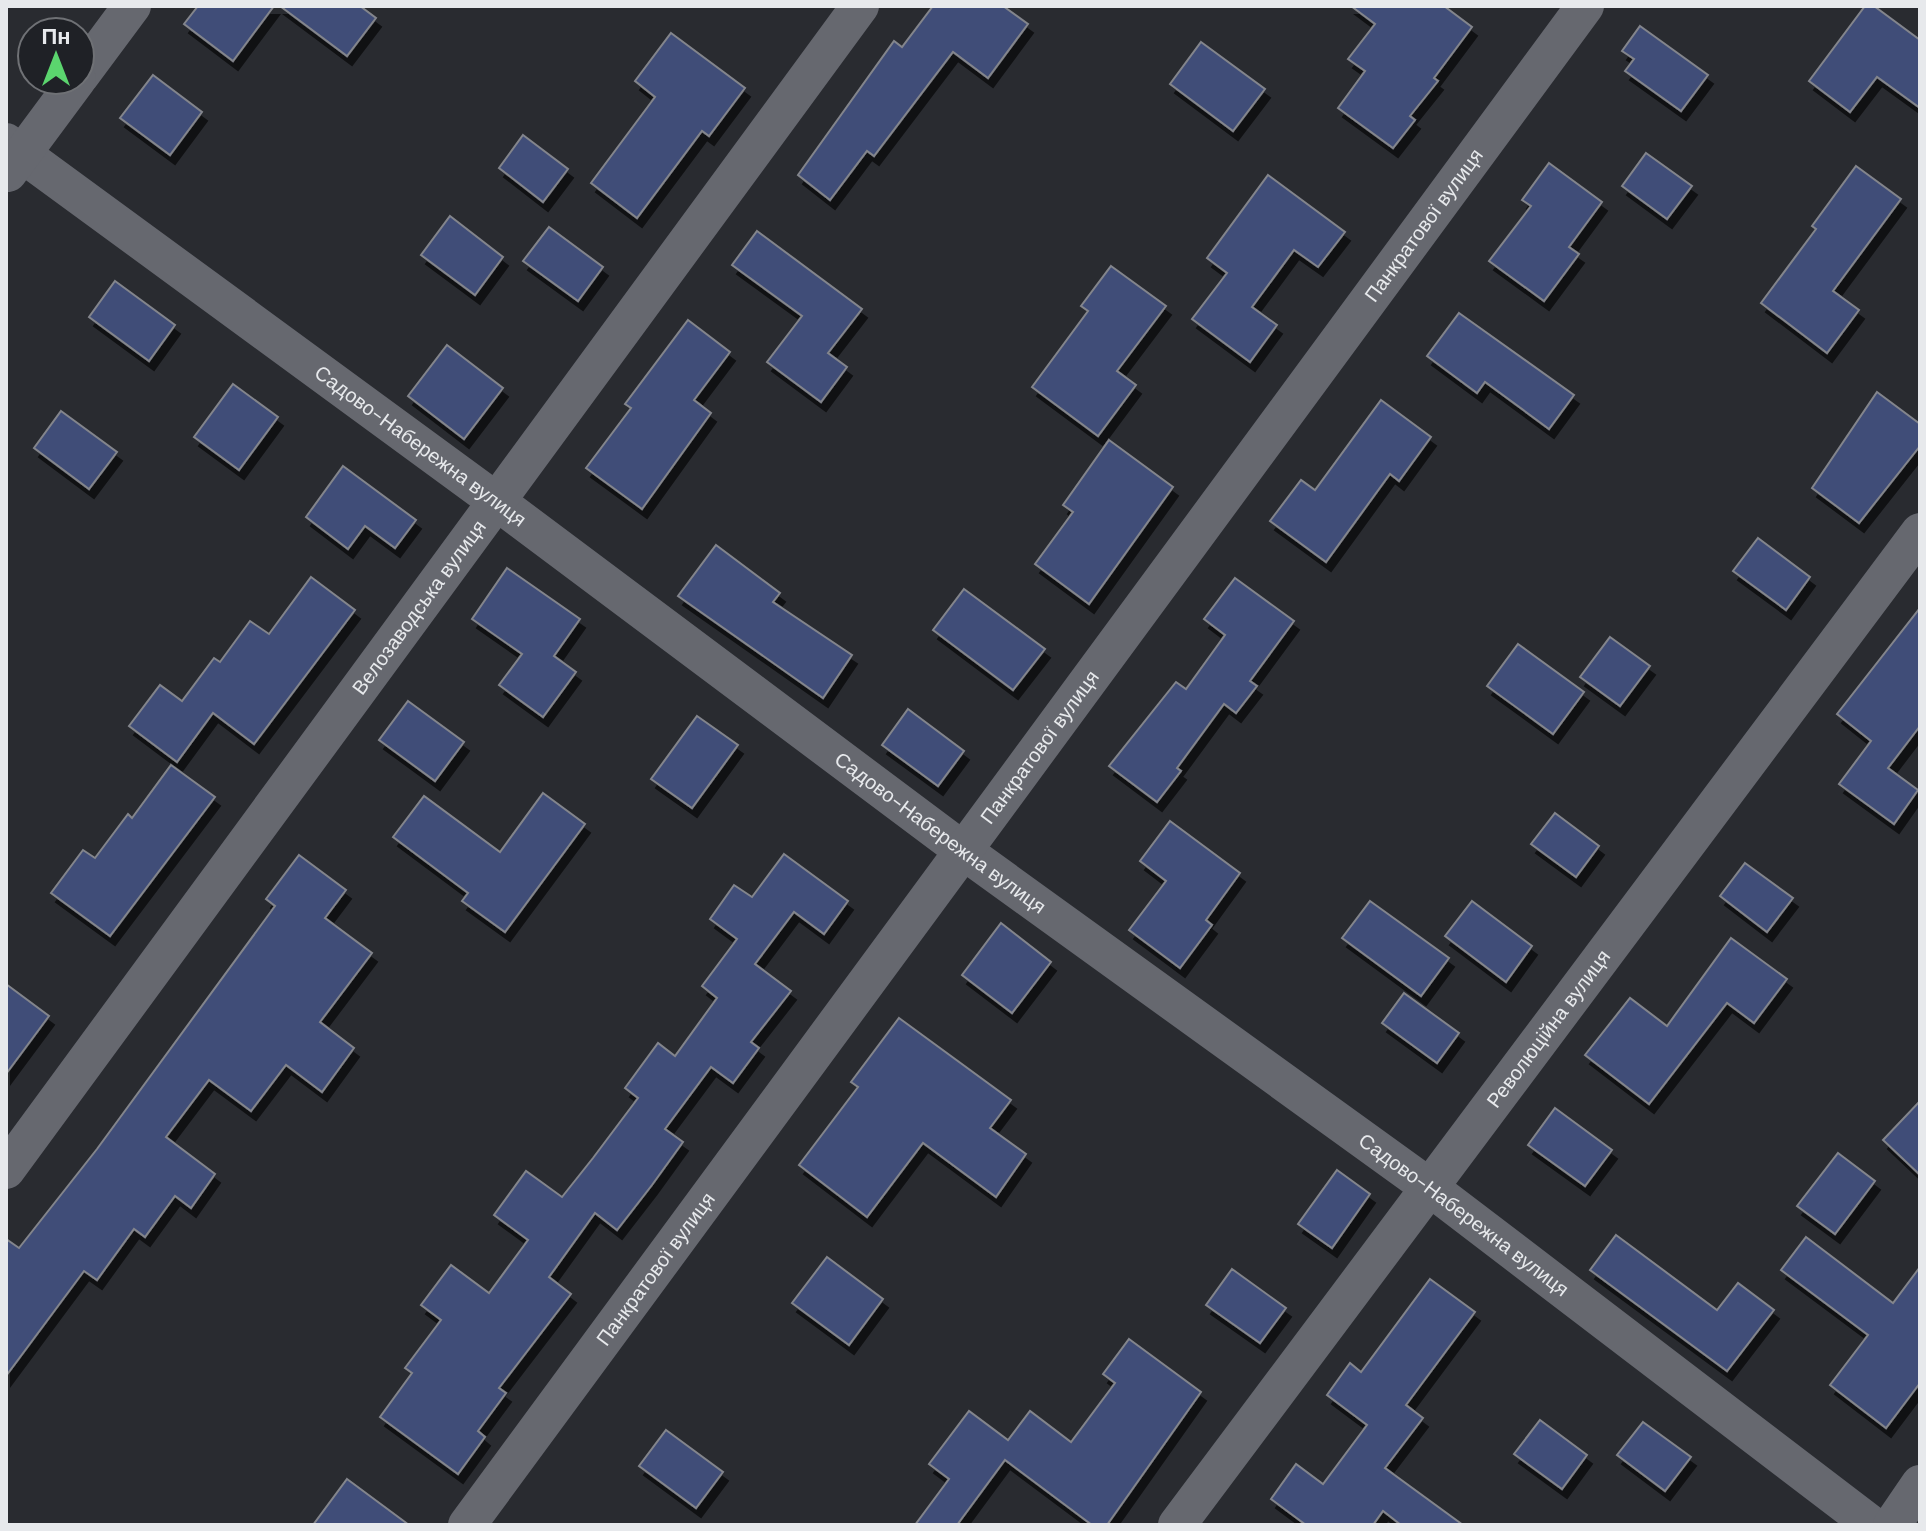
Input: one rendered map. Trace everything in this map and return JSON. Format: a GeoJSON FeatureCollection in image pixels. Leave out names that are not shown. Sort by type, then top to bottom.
{"type":"FeatureCollection","features":[{"type":"Feature","properties":{"kind":"street"},"geometry":{"type":"LineString","coordinates":[[96,54],[132,6]]}},
{"type":"Feature","properties":{"kind":"street","name":"Велозаводська вулиця"},"geometry":{"type":"LineString","coordinates":[[6,1170],[860,6]]}},
{"type":"Feature","properties":{"kind":"street","name":"Панкратової вулиця"},"geometry":{"type":"LineString","coordinates":[[467,1525],[1585,6]]}},
{"type":"Feature","properties":{"kind":"street"},"geometry":{"type":"LineString","coordinates":[[11,157],[63,96]]}},
{"type":"Feature","properties":{"kind":"street","name":"Садово-Набережна вулиця"},"geometry":{"type":"LineString","coordinates":[[11,157],[496,501],[965,852],[1429,1187],[1872,1525]]}},
{"type":"Feature","properties":{"kind":"street","name":"Революційна вулиця"},"geometry":{"type":"LineString","coordinates":[[1177,1525],[1920,532]]}},
{"type":"Feature","properties":{"kind":"street"},"geometry":{"type":"LineString","coordinates":[[1892,1525],[1920,1484]]}},
{"type":"Feature","properties":{"kind":"building"},"geometry":{"type":"Polygon","coordinates":[[[198,6],[274,6],[233,61],[184,24],[198,6]]]}},
{"type":"Feature","properties":{"kind":"building"},"geometry":{"type":"Polygon","coordinates":[[[280,6],[360,6],[376,18],[347,56],[280,6]]]}},
{"type":"Feature","properties":{"kind":"building"},"geometry":{"type":"Polygon","coordinates":[[[933,6],[1003,6],[1028,24],[988,78],[953,52],[874,156],[867,151],[830,200],[798,175],[894,41],[902,47],[933,6]]]}},
{"type":"Feature","properties":{"kind":"building"},"geometry":{"type":"Polygon","coordinates":[[[1351,6],[1444,6],[1472,27],[1434,78],[1438,81],[1410,116],[1415,120],[1393,148],[1338,108],[1365,71],[1348,59],[1375,24],[1351,6]]]}},
{"type":"Feature","properties":{"kind":"building"},"geometry":{"type":"Polygon","coordinates":[[[1865,6],[1874,6],[1920,40],[1920,108],[1877,77],[1850,112],[1809,81],[1865,6]]]}},
{"type":"Feature","properties":{"kind":"building"},"geometry":{"type":"Polygon","coordinates":[[[1640,26],[1708,75],[1681,111],[1625,71],[1634,59],[1622,51],[1640,26]]]}},
{"type":"Feature","properties":{"kind":"building"},"geometry":{"type":"Polygon","coordinates":[[[671,33],[745,88],[709,136],[702,131],[637,218],[591,183],[655,97],[635,81],[671,33]]]}},
{"type":"Feature","properties":{"kind":"building"},"geometry":{"type":"Polygon","coordinates":[[[1201,42],[1265,89],[1233,131],[1170,84],[1201,42]]]}},
{"type":"Feature","properties":{"kind":"building"},"geometry":{"type":"Polygon","coordinates":[[[153,75],[202,112],[170,155],[120,118],[153,75]]]}},
{"type":"Feature","properties":{"kind":"building"},"geometry":{"type":"Polygon","coordinates":[[[523,135],[568,169],[543,202],[499,168],[523,135]]]}},
{"type":"Feature","properties":{"kind":"building"},"geometry":{"type":"Polygon","coordinates":[[[1646,153],[1692,186],[1667,219],[1622,186],[1646,153]]]}},
{"type":"Feature","properties":{"kind":"building"},"geometry":{"type":"Polygon","coordinates":[[[1549,163],[1602,202],[1569,247],[1579,254],[1544,301],[1489,261],[1531,206],[1522,200],[1549,163]]]}},
{"type":"Feature","properties":{"kind":"building"},"geometry":{"type":"Polygon","coordinates":[[[1856,166],[1901,199],[1833,291],[1859,310],[1827,353],[1761,303],[1816,229],[1812,226],[1856,166]]]}},
{"type":"Feature","properties":{"kind":"building"},"geometry":{"type":"Polygon","coordinates":[[[1268,175],[1345,232],[1318,267],[1294,250],[1252,307],[1277,325],[1250,362],[1192,319],[1227,273],[1207,258],[1268,175]]]}},
{"type":"Feature","properties":{"kind":"building"},"geometry":{"type":"Polygon","coordinates":[[[450,216],[503,257],[475,295],[421,255],[450,216]]]}},
{"type":"Feature","properties":{"kind":"building"},"geometry":{"type":"Polygon","coordinates":[[[549,227],[603,267],[578,301],[523,261],[549,227]]]}},
{"type":"Feature","properties":{"kind":"building"},"geometry":{"type":"Polygon","coordinates":[[[757,231],[862,309],[828,353],[847,367],[821,402],[767,362],[802,316],[732,265],[757,231]]]}},
{"type":"Feature","properties":{"kind":"building"},"geometry":{"type":"Polygon","coordinates":[[[1111,266],[1166,306],[1117,371],[1136,385],[1098,436],[1032,387],[1088,311],[1081,306],[1111,266]]]}},
{"type":"Feature","properties":{"kind":"building"},"geometry":{"type":"Polygon","coordinates":[[[115,281],[175,325],[149,361],[89,317],[115,281]]]}},
{"type":"Feature","properties":{"kind":"building"},"geometry":{"type":"Polygon","coordinates":[[[1459,313],[1574,395],[1549,429],[1485,382],[1477,393],[1427,356],[1459,313]]]}},
{"type":"Feature","properties":{"kind":"building"},"geometry":{"type":"Polygon","coordinates":[[[688,320],[730,352],[694,400],[711,413],[642,509],[586,468],[631,408],[625,404],[688,320]]]}},
{"type":"Feature","properties":{"kind":"building"},"geometry":{"type":"Polygon","coordinates":[[[447,345],[503,388],[464,439],[408,396],[447,345]]]}},
{"type":"Feature","properties":{"kind":"building"},"geometry":{"type":"Polygon","coordinates":[[[233,384],[278,417],[239,470],[194,437],[233,384]]]}},
{"type":"Feature","properties":{"kind":"building"},"geometry":{"type":"Polygon","coordinates":[[[1877,392],[1920,424],[1920,446],[1859,523],[1812,488],[1877,392]]]}},
{"type":"Feature","properties":{"kind":"building"},"geometry":{"type":"Polygon","coordinates":[[[1381,400],[1431,437],[1399,481],[1390,474],[1326,562],[1270,521],[1301,480],[1315,490],[1381,400]]]}},
{"type":"Feature","properties":{"kind":"building"},"geometry":{"type":"Polygon","coordinates":[[[61,411],[117,452],[89,489],[34,448],[61,411]]]}},
{"type":"Feature","properties":{"kind":"building"},"geometry":{"type":"Polygon","coordinates":[[[1109,440],[1173,487],[1089,604],[1035,564],[1073,512],[1063,505],[1109,440]]]}},
{"type":"Feature","properties":{"kind":"building"},"geometry":{"type":"Polygon","coordinates":[[[343,466],[416,520],[395,548],[365,526],[348,549],[306,517],[343,466]]]}},
{"type":"Feature","properties":{"kind":"building"},"geometry":{"type":"Polygon","coordinates":[[[1758,538],[1810,577],[1786,610],[1733,571],[1758,538]]]}},
{"type":"Feature","properties":{"kind":"building"},"geometry":{"type":"Polygon","coordinates":[[[716,545],[780,593],[773,602],[852,655],[823,698],[678,596],[716,545]]]}},
{"type":"Feature","properties":{"kind":"building"},"geometry":{"type":"Polygon","coordinates":[[[507,568],[580,619],[554,656],[576,672],[543,717],[499,685],[522,654],[472,619],[507,568]]]}},
{"type":"Feature","properties":{"kind":"building"},"geometry":{"type":"Polygon","coordinates":[[[311,577],[355,610],[254,744],[213,713],[177,762],[129,726],[160,685],[182,701],[214,658],[220,662],[250,621],[269,634],[311,577]]]}},
{"type":"Feature","properties":{"kind":"building"},"geometry":{"type":"Polygon","coordinates":[[[1235,578],[1294,621],[1250,681],[1257,686],[1236,713],[1224,704],[1177,768],[1181,771],[1157,802],[1109,766],[1176,682],[1186,689],[1225,635],[1204,619],[1235,578]]]}},
{"type":"Feature","properties":{"kind":"building"},"geometry":{"type":"Polygon","coordinates":[[[964,589],[1045,649],[1013,690],[933,630],[964,589]]]}},
{"type":"Feature","properties":{"kind":"building"},"geometry":{"type":"Polygon","coordinates":[[[1920,608],[1920,726],[1888,768],[1918,790],[1894,824],[1839,784],[1871,741],[1837,714],[1920,608]]]}},
{"type":"Feature","properties":{"kind":"building"},"geometry":{"type":"Polygon","coordinates":[[[1610,637],[1650,666],[1620,706],[1580,677],[1610,637]]]}},
{"type":"Feature","properties":{"kind":"building"},"geometry":{"type":"Polygon","coordinates":[[[1518,644],[1584,692],[1553,734],[1487,686],[1518,644]]]}},
{"type":"Feature","properties":{"kind":"building"},"geometry":{"type":"Polygon","coordinates":[[[408,701],[464,742],[435,781],[379,740],[408,701]]]}},
{"type":"Feature","properties":{"kind":"building"},"geometry":{"type":"Polygon","coordinates":[[[908,709],[964,751],[938,786],[882,745],[908,709]]]}},
{"type":"Feature","properties":{"kind":"building"},"geometry":{"type":"Polygon","coordinates":[[[697,716],[738,745],[692,808],[651,779],[697,716]]]}},
{"type":"Feature","properties":{"kind":"building"},"geometry":{"type":"Polygon","coordinates":[[[171,765],[215,797],[110,936],[51,893],[83,850],[95,858],[128,814],[132,818],[171,765]]]}},
{"type":"Feature","properties":{"kind":"building"},"geometry":{"type":"Polygon","coordinates":[[[543,793],[585,824],[505,932],[462,901],[468,893],[393,837],[424,796],[500,852],[543,793]]]}},
{"type":"Feature","properties":{"kind":"building"},"geometry":{"type":"Polygon","coordinates":[[[1555,813],[1599,846],[1576,877],[1531,844],[1555,813]]]}},
{"type":"Feature","properties":{"kind":"building"},"geometry":{"type":"Polygon","coordinates":[[[1170,821],[1240,873],[1206,920],[1212,925],[1180,968],[1129,930],[1166,881],[1140,861],[1170,821]]]}},
{"type":"Feature","properties":{"kind":"building"},"geometry":{"type":"Polygon","coordinates":[[[784,854],[848,901],[824,934],[794,912],[755,964],[791,991],[751,1042],[759,1048],[733,1083],[711,1067],[665,1129],[683,1142],[652,1185],[617,1230],[595,1213],[549,1277],[571,1294],[499,1388],[506,1393],[478,1431],[485,1437],[458,1474],[380,1417],[412,1373],[405,1368],[441,1320],[421,1305],[451,1265],[489,1293],[528,1240],[494,1215],[526,1171],[562,1197],[638,1098],[625,1088],[658,1043],[675,1056],[717,998],[702,986],[737,939],[710,919],[734,885],[752,897],[784,854]]]}},
{"type":"Feature","properties":{"kind":"building"},"geometry":{"type":"Polygon","coordinates":[[[299,855],[346,890],[325,918],[372,953],[320,1022],[354,1048],[322,1092],[286,1065],[251,1111],[209,1080],[166,1137],[215,1174],[191,1208],[175,1196],[145,1237],[134,1229],[97,1280],[84,1271],[6,1376],[6,1239],[19,1248],[97,1149],[275,906],[266,899],[299,855]]]}},
{"type":"Feature","properties":{"kind":"building"},"geometry":{"type":"Polygon","coordinates":[[[1745,863],[1793,898],[1767,932],[1720,896],[1745,863]]]}},
{"type":"Feature","properties":{"kind":"building"},"geometry":{"type":"Polygon","coordinates":[[[1370,901],[1449,958],[1421,996],[1342,938],[1370,901]]]}},
{"type":"Feature","properties":{"kind":"building"},"geometry":{"type":"Polygon","coordinates":[[[1472,901],[1532,946],[1506,982],[1445,936],[1472,901]]]}},
{"type":"Feature","properties":{"kind":"building"},"geometry":{"type":"Polygon","coordinates":[[[1001,923],[1051,962],[1012,1013],[962,975],[1001,923]]]}},
{"type":"Feature","properties":{"kind":"building"},"geometry":{"type":"Polygon","coordinates":[[[1731,938],[1787,979],[1754,1023],[1727,1003],[1649,1104],[1585,1055],[1630,998],[1667,1026],[1731,938]]]}},
{"type":"Feature","properties":{"kind":"building"},"geometry":{"type":"Polygon","coordinates":[[[6,984],[49,1016],[6,1074],[6,984]]]}},
{"type":"Feature","properties":{"kind":"building"},"geometry":{"type":"Polygon","coordinates":[[[1404,993],[1459,1033],[1437,1063],[1382,1023],[1404,993]]]}},
{"type":"Feature","properties":{"kind":"building"},"geometry":{"type":"Polygon","coordinates":[[[899,1018],[1011,1100],[990,1128],[1026,1154],[996,1197],[923,1143],[867,1217],[799,1165],[858,1087],[851,1082],[899,1018]]]}},
{"type":"Feature","properties":{"kind":"building"},"geometry":{"type":"Polygon","coordinates":[[[1920,1101],[1920,1175],[1883,1140],[1920,1101]]]}},
{"type":"Feature","properties":{"kind":"building"},"geometry":{"type":"Polygon","coordinates":[[[1555,1108],[1612,1150],[1585,1186],[1528,1145],[1555,1108]]]}},
{"type":"Feature","properties":{"kind":"building"},"geometry":{"type":"Polygon","coordinates":[[[1838,1153],[1875,1181],[1835,1234],[1797,1206],[1838,1153]]]}},
{"type":"Feature","properties":{"kind":"building"},"geometry":{"type":"Polygon","coordinates":[[[1337,1170],[1370,1194],[1332,1248],[1298,1224],[1337,1170]]]}},
{"type":"Feature","properties":{"kind":"building"},"geometry":{"type":"Polygon","coordinates":[[[1616,1235],[1717,1310],[1738,1283],[1774,1310],[1727,1371],[1590,1270],[1616,1235]]]}},
{"type":"Feature","properties":{"kind":"building"},"geometry":{"type":"Polygon","coordinates":[[[1806,1237],[1893,1303],[1920,1267],[1920,1383],[1886,1428],[1830,1385],[1868,1335],[1781,1270],[1806,1237]]]}},
{"type":"Feature","properties":{"kind":"building"},"geometry":{"type":"Polygon","coordinates":[[[827,1257],[883,1299],[849,1345],[792,1303],[827,1257]]]}},
{"type":"Feature","properties":{"kind":"building"},"geometry":{"type":"Polygon","coordinates":[[[1232,1269],[1286,1308],[1260,1343],[1206,1305],[1232,1269]]]}},
{"type":"Feature","properties":{"kind":"building"},"geometry":{"type":"Polygon","coordinates":[[[1430,1279],[1475,1312],[1406,1405],[1423,1418],[1385,1468],[1463,1525],[1401,1525],[1383,1511],[1373,1525],[1306,1525],[1271,1499],[1296,1464],[1323,1484],[1367,1425],[1327,1395],[1350,1363],[1361,1372],[1430,1279]]]}},
{"type":"Feature","properties":{"kind":"building"},"geometry":{"type":"Polygon","coordinates":[[[1129,1339],[1201,1392],[1107,1525],[1092,1525],[1005,1460],[957,1525],[915,1525],[949,1479],[929,1464],[969,1411],[1008,1440],[1030,1411],[1071,1442],[1115,1383],[1103,1374],[1129,1339]]]}},
{"type":"Feature","properties":{"kind":"building"},"geometry":{"type":"Polygon","coordinates":[[[1540,1420],[1587,1455],[1562,1489],[1514,1454],[1540,1420]]]}},
{"type":"Feature","properties":{"kind":"building"},"geometry":{"type":"Polygon","coordinates":[[[1643,1422],[1691,1457],[1665,1491],[1617,1455],[1643,1422]]]}},
{"type":"Feature","properties":{"kind":"building"},"geometry":{"type":"Polygon","coordinates":[[[666,1430],[723,1472],[696,1508],[639,1466],[666,1430]]]}},
{"type":"Feature","properties":{"kind":"building"},"geometry":{"type":"Polygon","coordinates":[[[347,1479],[409,1525],[313,1525],[347,1479]]]}}]}
